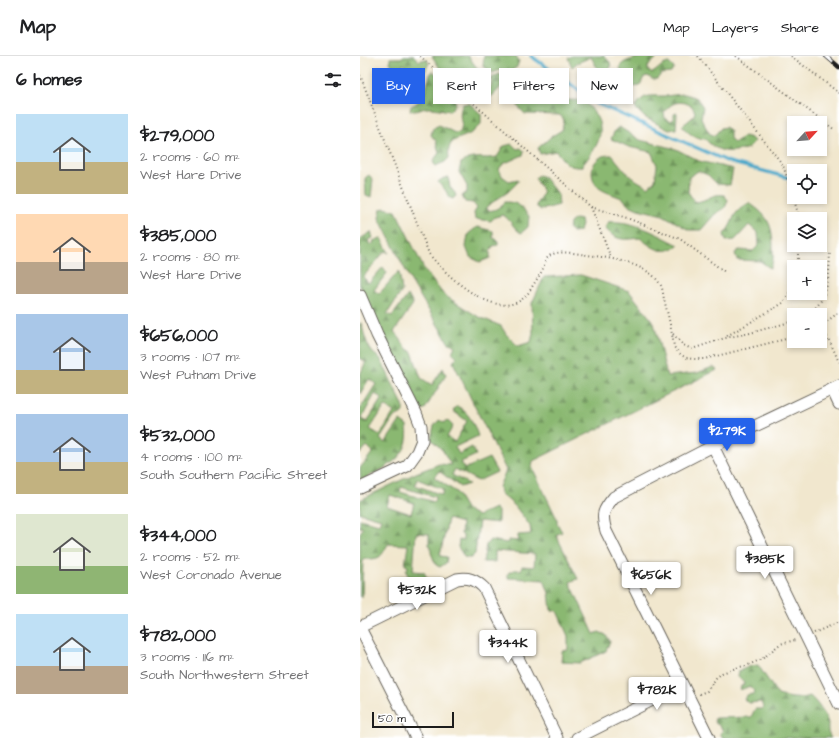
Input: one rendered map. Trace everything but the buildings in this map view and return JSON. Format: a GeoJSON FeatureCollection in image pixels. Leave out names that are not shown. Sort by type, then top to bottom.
{"type":"FeatureCollection","features":[{"type":"Feature","properties":{"kind":"street"},"geometry":{"type":"LineString","coordinates":[[360,295],[377,335],[416,413],[421,426],[422,440],[417,452],[407,466],[360,488]]}},
{"type":"Feature","properties":{"kind":"street"},"geometry":{"type":"LineString","coordinates":[[709,738],[606,531],[603,520],[605,508],[614,497],[713,446],[835,388],[839,404]]}},
{"type":"Feature","properties":{"kind":"street"},"geometry":{"type":"LineString","coordinates":[[713,446],[839,704]]}},
{"type":"Feature","properties":{"kind":"street"},"geometry":{"type":"LineString","coordinates":[[416,738],[360,627],[456,579],[465,578],[478,582],[484,588],[557,738]]}},
{"type":"Feature","properties":{"kind":"street"},"geometry":{"type":"LineString","coordinates":[[577,738],[682,685]]}},
{"type":"Feature","properties":{"kind":"path"},"geometry":{"type":"LineString","coordinates":[[420,56],[591,207],[627,218],[680,239],[725,272]]}},
{"type":"Feature","properties":{"kind":"path"},"geometry":{"type":"LineString","coordinates":[[698,56],[783,165],[798,212]]}},
{"type":"Feature","properties":{"kind":"path"},"geometry":{"type":"LineString","coordinates":[[736,56],[835,130]]}},
{"type":"Feature","properties":{"kind":"path"},"geometry":{"type":"LineString","coordinates":[[791,56],[839,93]]}},
{"type":"Feature","properties":{"kind":"path"},"geometry":{"type":"LineString","coordinates":[[360,75],[429,254],[453,280],[469,292],[500,305],[516,302],[528,293],[542,270],[546,258],[553,254],[566,253],[611,258],[634,265],[649,272],[661,285],[674,347],[680,354],[689,360],[704,359],[787,339]]}},
{"type":"Feature","properties":{"kind":"path"},"geometry":{"type":"LineString","coordinates":[[591,207],[611,258]]}},
{"type":"Feature","properties":{"kind":"path"},"geometry":{"type":"LineString","coordinates":[[814,308],[818,305],[825,292],[829,278],[830,251]]}},
{"type":"Feature","properties":{"kind":"path"},"geometry":{"type":"LineString","coordinates":[[725,338],[783,303],[787,296]]}},
{"type":"Feature","properties":{"kind":"path"},"geometry":{"type":"LineString","coordinates":[[827,321],[839,312]]}},
{"type":"Feature","properties":{"kind":"path"},"geometry":{"type":"LineString","coordinates":[[672,332],[683,345],[692,348],[725,338],[787,323]]}},
{"type":"Feature","properties":{"kind":"path"},"geometry":{"type":"LineString","coordinates":[[827,337],[839,362]]}},
{"type":"Feature","properties":{"kind":"path"},"geometry":{"type":"LineString","coordinates":[[689,699],[707,691],[716,678],[722,673],[746,666],[762,659],[780,644],[806,636],[839,622]]}},
{"type":"Feature","properties":{"kind":"green space"},"geometry":{"type":"Polygon","coordinates":[[[404,56],[414,56],[419,61],[426,59],[429,63],[425,71],[425,68],[408,68],[403,64],[401,68],[394,68],[390,62],[390,58],[401,58],[404,56]]]}},
{"type":"Feature","properties":{"kind":"green space"},"geometry":{"type":"Polygon","coordinates":[[[432,56],[468,56],[477,68],[440,68],[432,56]]]}},
{"type":"Feature","properties":{"kind":"green space"},"geometry":{"type":"Polygon","coordinates":[[[484,56],[516,56],[519,61],[516,68],[499,68],[499,70],[493,73],[491,72],[491,68],[486,68],[483,66],[484,56]]]}},
{"type":"Feature","properties":{"kind":"green space"},"geometry":{"type":"Polygon","coordinates":[[[572,56],[604,56],[610,62],[611,67],[597,68],[591,57],[577,63],[572,67],[568,58],[572,56]]]}},
{"type":"Feature","properties":{"kind":"green space"},"geometry":{"type":"Polygon","coordinates":[[[641,56],[659,56],[648,66],[648,71],[652,73],[655,72],[663,65],[669,63],[674,68],[671,73],[661,74],[657,79],[652,79],[648,76],[644,77],[640,85],[635,87],[633,86],[633,68],[620,68],[620,66],[625,62],[641,56]]]}},
{"type":"Feature","properties":{"kind":"green space"},"geometry":{"type":"Polygon","coordinates":[[[431,72],[433,72],[433,104],[456,104],[450,111],[435,108],[427,108],[416,111],[410,110],[411,106],[414,104],[425,104],[426,87],[431,72]]]}},
{"type":"Feature","properties":{"kind":"green space"},"geometry":{"type":"Polygon","coordinates":[[[499,74],[499,89],[491,96],[491,87],[492,78],[499,74]]]}},
{"type":"Feature","properties":{"kind":"green space"},"geometry":{"type":"Polygon","coordinates":[[[685,94],[697,98],[703,107],[701,118],[709,133],[714,136],[721,128],[726,127],[730,131],[730,139],[734,143],[744,136],[751,138],[754,141],[749,148],[736,151],[720,150],[705,139],[695,137],[682,126],[693,117],[695,112],[692,106],[688,104],[680,102],[674,104],[664,112],[665,119],[670,121],[674,118],[674,114],[677,113],[676,129],[669,130],[644,117],[635,108],[643,98],[646,97],[685,94]]]}},
{"type":"Feature","properties":{"kind":"green space"},"geometry":{"type":"Polygon","coordinates":[[[569,100],[571,100],[577,100],[577,104],[586,104],[591,108],[599,121],[600,135],[598,142],[581,167],[569,165],[556,151],[540,154],[538,148],[562,130],[564,120],[560,115],[525,114],[517,104],[569,104],[569,100]]]}},
{"type":"Feature","properties":{"kind":"green space"},"geometry":{"type":"Polygon","coordinates":[[[463,104],[470,104],[481,114],[481,124],[474,131],[452,142],[449,151],[449,158],[445,162],[435,166],[433,161],[439,153],[436,141],[431,135],[433,128],[439,125],[455,133],[460,132],[462,125],[460,117],[463,104]]]}},
{"type":"Feature","properties":{"kind":"green space"},"geometry":{"type":"Polygon","coordinates":[[[619,127],[640,140],[676,149],[699,161],[733,169],[730,185],[717,184],[708,175],[698,171],[689,177],[688,192],[695,202],[716,195],[724,195],[728,200],[725,208],[715,214],[701,230],[689,230],[663,215],[638,209],[627,204],[624,199],[600,189],[593,179],[592,170],[595,162],[605,155],[612,155],[625,171],[648,187],[655,181],[657,165],[651,152],[629,147],[611,139],[615,130],[619,127]]]}},
{"type":"Feature","properties":{"kind":"green space"},"geometry":{"type":"Polygon","coordinates":[[[512,144],[517,149],[521,148],[524,151],[523,155],[503,164],[499,169],[502,176],[509,181],[518,179],[518,182],[508,192],[487,206],[487,210],[494,210],[505,202],[517,204],[529,216],[528,227],[521,233],[503,215],[495,217],[491,221],[475,219],[474,213],[477,208],[473,203],[465,202],[462,196],[467,192],[467,186],[459,172],[461,163],[466,160],[474,158],[497,157],[504,146],[512,144]]]}},
{"type":"Feature","properties":{"kind":"green space"},"geometry":{"type":"Polygon","coordinates":[[[369,175],[373,179],[371,197],[366,195],[365,178],[369,175]]]}},
{"type":"Feature","properties":{"kind":"green space"},"geometry":{"type":"Polygon","coordinates":[[[539,175],[544,177],[558,195],[559,205],[541,210],[536,206],[543,193],[535,178],[539,175]]]}},
{"type":"Feature","properties":{"kind":"green space"},"geometry":{"type":"Polygon","coordinates":[[[448,177],[450,187],[456,196],[453,199],[448,197],[445,190],[438,182],[448,177]]]}},
{"type":"Feature","properties":{"kind":"green space"},"geometry":{"type":"Polygon","coordinates":[[[749,203],[761,212],[771,228],[773,257],[770,268],[760,261],[737,260],[735,253],[739,250],[753,251],[759,245],[758,233],[749,225],[735,240],[726,241],[724,234],[735,214],[749,203]]]}},
{"type":"Feature","properties":{"kind":"green space"},"geometry":{"type":"Polygon","coordinates":[[[385,208],[396,211],[425,271],[444,295],[477,316],[501,326],[506,334],[518,346],[531,342],[533,333],[532,303],[544,277],[581,275],[629,291],[654,323],[667,376],[697,373],[713,367],[717,370],[533,461],[532,467],[562,532],[556,535],[578,579],[570,582],[594,634],[599,632],[606,635],[610,641],[606,651],[580,663],[561,662],[562,651],[568,650],[568,636],[557,611],[551,610],[549,593],[544,580],[508,578],[508,573],[514,570],[521,570],[522,566],[534,567],[535,554],[495,551],[495,562],[483,562],[486,545],[490,540],[508,543],[508,540],[518,541],[518,535],[531,534],[530,526],[515,506],[500,493],[499,487],[506,470],[453,362],[457,357],[452,352],[455,346],[448,342],[411,281],[379,218],[381,209],[385,208]]]}},
{"type":"Feature","properties":{"kind":"green space"},"geometry":{"type":"Polygon","coordinates":[[[575,219],[581,220],[582,225],[580,231],[573,232],[569,229],[570,223],[575,219]]]}},
{"type":"Feature","properties":{"kind":"green space"},"geometry":{"type":"Polygon","coordinates":[[[608,222],[636,225],[679,245],[663,251],[654,248],[640,238],[620,239],[605,228],[608,222]]]}},
{"type":"Feature","properties":{"kind":"green space"},"geometry":{"type":"Polygon","coordinates":[[[477,227],[493,231],[493,238],[498,241],[498,245],[493,246],[490,251],[490,258],[480,262],[470,257],[466,247],[468,234],[477,227]]]}},
{"type":"Feature","properties":{"kind":"green space"},"geometry":{"type":"Polygon","coordinates":[[[371,232],[373,238],[368,240],[370,245],[374,243],[373,241],[381,238],[389,253],[385,251],[363,277],[369,283],[383,267],[387,273],[374,290],[379,294],[399,271],[402,291],[387,314],[392,316],[408,295],[413,304],[394,332],[406,348],[412,352],[421,378],[432,385],[443,368],[446,375],[425,409],[417,411],[360,285],[360,239],[371,232]]]}},
{"type":"Feature","properties":{"kind":"green space"},"geometry":{"type":"Polygon","coordinates":[[[361,323],[369,347],[372,352],[380,358],[403,405],[403,413],[394,417],[380,439],[385,443],[400,421],[407,426],[407,437],[401,454],[387,466],[361,480],[360,468],[373,452],[367,446],[360,454],[360,432],[362,430],[360,428],[360,409],[376,384],[369,379],[360,394],[360,375],[366,361],[360,359],[361,323]],[[375,394],[361,419],[367,422],[382,398],[375,394]],[[385,406],[370,429],[380,435],[394,412],[385,406]]]}},
{"type":"Feature","properties":{"kind":"green space"},"geometry":{"type":"Polygon","coordinates":[[[457,406],[468,415],[478,436],[455,447],[459,454],[472,447],[476,455],[461,462],[464,469],[489,458],[497,472],[478,481],[455,469],[452,475],[469,484],[460,487],[439,471],[434,477],[456,492],[467,510],[478,516],[495,508],[498,511],[498,523],[479,521],[475,554],[471,558],[465,558],[458,547],[459,540],[463,541],[463,535],[461,534],[462,523],[448,519],[440,556],[447,557],[446,563],[440,567],[436,565],[431,553],[429,534],[416,533],[413,571],[424,572],[429,583],[416,589],[405,570],[407,570],[408,566],[405,565],[408,545],[388,544],[379,557],[373,559],[363,559],[362,597],[360,597],[360,533],[363,528],[360,527],[360,519],[379,524],[381,519],[360,513],[360,500],[416,473],[439,464],[451,465],[443,451],[431,439],[434,426],[439,420],[445,423],[447,420],[453,426],[447,437],[455,442],[467,421],[453,411],[457,406]],[[417,479],[415,485],[442,495],[443,489],[417,479]],[[401,487],[400,492],[434,502],[435,497],[401,487]],[[390,495],[387,506],[411,514],[414,503],[390,495]]]}},
{"type":"Feature","properties":{"kind":"green space"},"geometry":{"type":"Polygon","coordinates":[[[758,665],[778,695],[794,698],[810,696],[813,699],[825,716],[828,723],[828,732],[831,738],[723,738],[720,733],[723,731],[721,727],[714,722],[715,718],[751,717],[755,709],[762,709],[763,707],[761,702],[748,703],[744,699],[747,695],[753,694],[755,691],[750,686],[740,690],[741,686],[744,684],[743,680],[738,677],[739,671],[758,665]]]}},
{"type":"Feature","properties":{"kind":"waterway"},"geometry":{"type":"LineString","coordinates":[[531,56],[598,104],[729,162],[787,177]]}},
{"type":"Feature","properties":{"kind":"railway"},"geometry":{"type":"LineString","coordinates":[[826,56],[839,67]]}}]}
